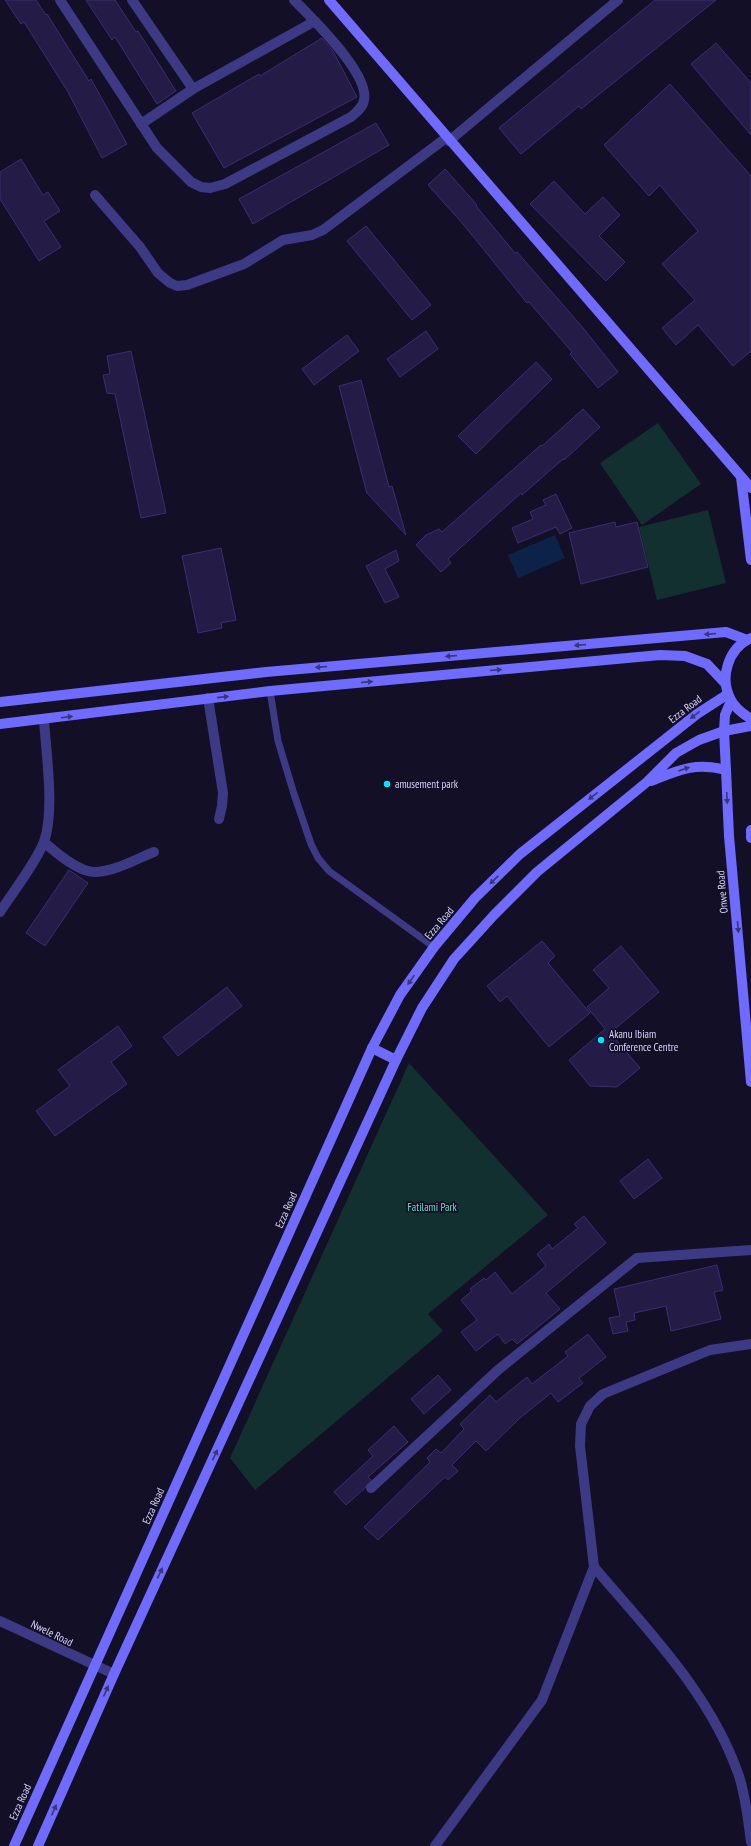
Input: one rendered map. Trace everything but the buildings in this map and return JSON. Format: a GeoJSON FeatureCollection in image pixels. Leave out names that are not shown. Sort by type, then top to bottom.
{"type":"FeatureCollection","features":[{"type":"Feature","properties":{"kind":"main road"},"geometry":{"type":"LineString","coordinates":[[329,0],[448,140],[751,488]]}},
{"type":"Feature","properties":{"kind":"main road"},"geometry":{"type":"LineString","coordinates":[[741,477],[751,499]]}},
{"type":"Feature","properties":{"kind":"main road"},"geometry":{"type":"LineString","coordinates":[[741,477],[751,560]]}},
{"type":"Feature","properties":{"kind":"main road"},"geometry":{"type":"LineString","coordinates":[[0,702],[266,672],[726,632],[749,639]]}},
{"type":"Feature","properties":{"kind":"main road"},"geometry":{"type":"LineString","coordinates":[[749,639],[737,648],[730,658],[726,670],[725,683],[730,698],[741,713],[751,719]]}},
{"type":"Feature","properties":{"kind":"main road"},"geometry":{"type":"LineString","coordinates":[[0,724],[270,691],[660,655],[685,656],[707,664],[725,683]]}},
{"type":"Feature","properties":{"kind":"main road","name":"Onwe Road"},"geometry":{"type":"LineString","coordinates":[[730,698],[725,715],[724,731],[729,836],[749,1026],[751,1082]]}},
{"type":"Feature","properties":{"kind":"main road","name":"Ezza Road"},"geometry":{"type":"LineString","coordinates":[[14,1846],[372,1048],[400,995],[434,947],[475,898],[520,854],[697,714],[730,698]]}},
{"type":"Feature","properties":{"kind":"main road"},"geometry":{"type":"LineString","coordinates":[[38,1846],[114,1674],[396,1060],[422,1008],[454,959],[494,915],[537,872],[647,782],[676,753],[699,740],[724,731],[751,726]]}},
{"type":"Feature","properties":{"kind":"main road"},"geometry":{"type":"LineString","coordinates":[[647,782],[690,767],[711,766],[726,770]]}},
{"type":"Feature","properties":{"kind":"main road"},"geometry":{"type":"LineString","coordinates":[[751,830],[751,838]]}},
{"type":"Feature","properties":{"kind":"main road"},"geometry":{"type":"LineString","coordinates":[[372,1048],[396,1060]]}},
{"type":"Feature","properties":{"kind":"street"},"geometry":{"type":"LineString","coordinates":[[60,0],[157,148],[190,182],[200,187],[210,188],[225,184],[351,117],[360,109],[364,100],[364,91],[352,65],[328,34],[294,0]]}},
{"type":"Feature","properties":{"kind":"street"},"geometry":{"type":"LineString","coordinates":[[132,0],[193,89]]}},
{"type":"Feature","properties":{"kind":"street"},"geometry":{"type":"LineString","coordinates":[[95,195],[140,247],[158,273],[170,283],[177,286],[187,285],[244,264],[283,240],[312,235],[323,230],[448,140],[618,0]]}},
{"type":"Feature","properties":{"kind":"street"},"geometry":{"type":"LineString","coordinates":[[141,124],[193,89],[314,21]]}},
{"type":"Feature","properties":{"kind":"street"},"geometry":{"type":"LineString","coordinates":[[208,698],[223,793],[219,819]]}},
{"type":"Feature","properties":{"kind":"street"},"geometry":{"type":"LineString","coordinates":[[0,912],[26,873],[44,842],[48,820],[49,799],[44,719]]}},
{"type":"Feature","properties":{"kind":"street"},"geometry":{"type":"LineString","coordinates":[[44,842],[62,858],[75,866],[95,873],[118,867],[154,852]]}},
{"type":"Feature","properties":{"kind":"street"},"geometry":{"type":"LineString","coordinates":[[371,1488],[498,1370],[637,1258],[751,1250]]}},
{"type":"Feature","properties":{"kind":"street"},"geometry":{"type":"LineString","coordinates":[[434,1846],[542,1700],[594,1567],[580,1446],[582,1424],[590,1406],[603,1394],[710,1350],[751,1344]]}},
{"type":"Feature","properties":{"kind":"street"},"geometry":{"type":"LineString","coordinates":[[594,1567],[685,1674],[704,1702],[725,1740],[739,1777],[751,1842]]}},
{"type":"Feature","properties":{"kind":"street","name":"Nwele Road"},"geometry":{"type":"LineString","coordinates":[[0,1621],[114,1674]]}},
{"type":"Feature","properties":{"kind":"lane"},"geometry":{"type":"LineString","coordinates":[[270,691],[278,740],[299,808],[318,858],[329,871],[434,947]]}},
{"type":"Feature","properties":{"kind":"green space"},"geometry":{"type":"Polygon","coordinates":[[[658,423],[701,484],[642,525],[600,463],[658,423]]]}},
{"type":"Feature","properties":{"kind":"green space"},"geometry":{"type":"Polygon","coordinates":[[[708,510],[726,583],[657,600],[639,527],[708,510]]]}},
{"type":"Feature","properties":{"kind":"green space","name":"Fatilami Park"},"geometry":{"type":"Polygon","coordinates":[[[409,1063],[548,1215],[428,1314],[443,1331],[255,1490],[230,1458],[409,1063]]]}},
{"type":"Feature","properties":{"kind":"water"},"geometry":{"type":"Polygon","coordinates":[[[555,535],[565,558],[518,578],[508,555],[555,535]]]}},
{"type":"Feature","properties":{"kind":"place","name":"amusement park"},"geometry":{"type":"Point","coordinates":[387,784]}},
{"type":"Feature","properties":{"kind":"place","name":"Akanu Ibiam Conference Centre"},"geometry":{"type":"Point","coordinates":[601,1040]}}]}
